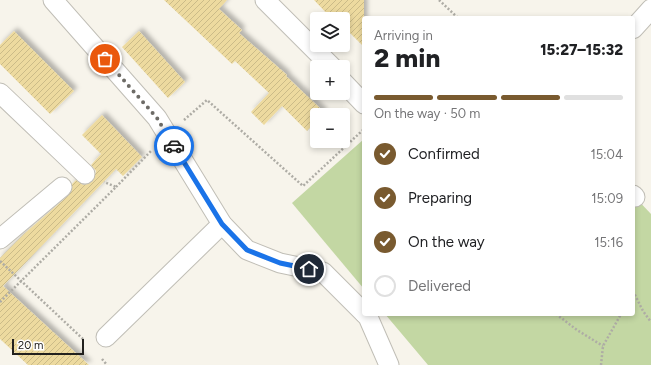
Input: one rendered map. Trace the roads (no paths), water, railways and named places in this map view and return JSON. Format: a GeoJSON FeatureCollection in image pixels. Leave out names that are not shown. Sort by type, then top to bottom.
{"type":"FeatureCollection","features":[{"type":"Feature","properties":{"kind":"street"},"geometry":{"type":"LineString","coordinates":[[53,0],[157,118],[222,224],[247,250],[280,263],[323,272],[362,310]]}},
{"type":"Feature","properties":{"kind":"street"},"geometry":{"type":"LineString","coordinates":[[265,0],[325,60]]}},
{"type":"Feature","properties":{"kind":"street"},"geometry":{"type":"LineString","coordinates":[[635,27],[651,9]]}},
{"type":"Feature","properties":{"kind":"street"},"geometry":{"type":"LineString","coordinates":[[350,89],[362,102]]}},
{"type":"Feature","properties":{"kind":"street"},"geometry":{"type":"LineString","coordinates":[[0,93],[85,174]]}},
{"type":"Feature","properties":{"kind":"street"},"geometry":{"type":"LineString","coordinates":[[0,239],[62,187]]}},
{"type":"Feature","properties":{"kind":"street"},"geometry":{"type":"LineString","coordinates":[[106,337],[222,224]]}},
{"type":"Feature","properties":{"kind":"street"},"geometry":{"type":"LineString","coordinates":[[367,316],[389,365]]}}]}
